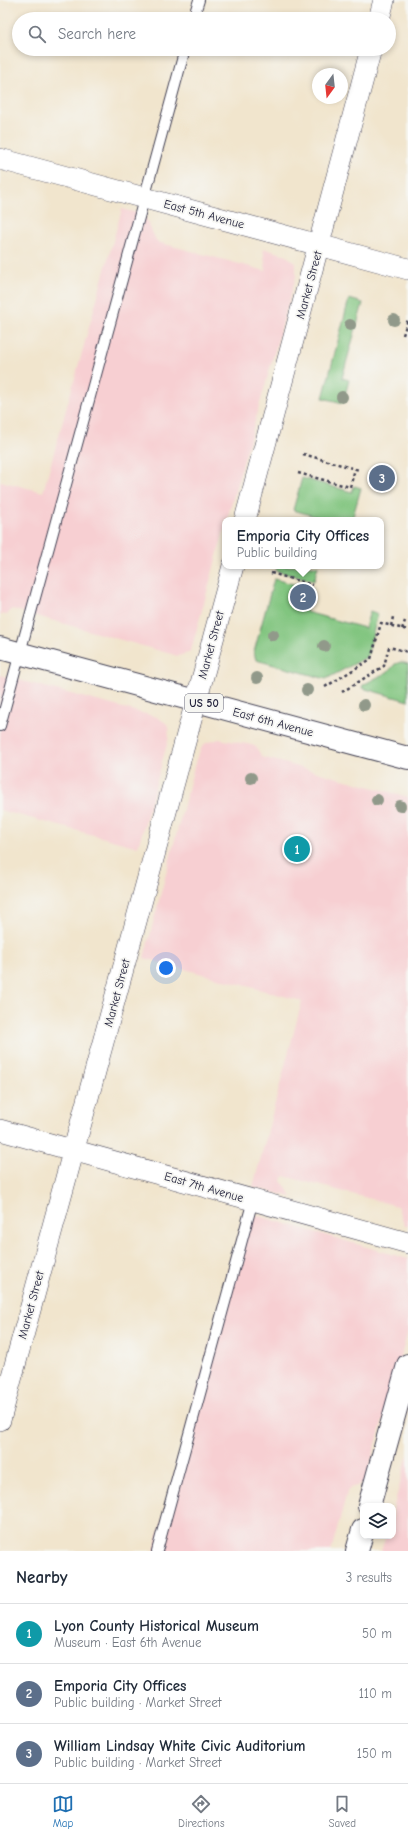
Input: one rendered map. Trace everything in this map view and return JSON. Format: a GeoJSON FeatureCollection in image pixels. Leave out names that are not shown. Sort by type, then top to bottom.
{"type":"FeatureCollection","features":[{"type":"Feature","properties":{"kind":"main road","name":"East 6th Avenue"},"geometry":{"type":"LineString","coordinates":[[10,651],[408,758]]}},
{"type":"Feature","properties":{"kind":"main road"},"geometry":{"type":"LineString","coordinates":[[371,1503],[408,1365]]}},
{"type":"Feature","properties":{"kind":"main road"},"geometry":{"type":"LineString","coordinates":[[357,1551],[360,1539]]}},
{"type":"Feature","properties":{"kind":"street"},"geometry":{"type":"LineString","coordinates":[[381,12],[384,0]]}},
{"type":"Feature","properties":{"kind":"street","name":"Market Street"},"geometry":{"type":"LineString","coordinates":[[246,517],[320,245],[369,56]]}},
{"type":"Feature","properties":{"kind":"street","name":"East 5th Avenue"},"geometry":{"type":"LineString","coordinates":[[0,159],[408,270]]}},
{"type":"Feature","properties":{"kind":"street","name":"Market Street"},"geometry":{"type":"LineString","coordinates":[[0,1420],[232,569]]}},
{"type":"Feature","properties":{"kind":"street","name":"East 7th Avenue"},"geometry":{"type":"LineString","coordinates":[[0,1130],[408,1242]]}},
{"type":"Feature","properties":{"kind":"lane"},"geometry":{"type":"LineString","coordinates":[[195,12],[198,0]]}},
{"type":"Feature","properties":{"kind":"lane"},"geometry":{"type":"LineString","coordinates":[[0,726],[10,651],[144,198],[183,56]]}},
{"type":"Feature","properties":{"kind":"lane"},"geometry":{"type":"LineString","coordinates":[[157,1551],[253,1200]]}},
{"type":"Feature","properties":{"kind":"path"},"geometry":{"type":"LineString","coordinates":[[403,335],[408,319]]}},
{"type":"Feature","properties":{"kind":"path"},"geometry":{"type":"LineString","coordinates":[[303,454],[359,470]]}},
{"type":"Feature","properties":{"kind":"path"},"geometry":{"type":"LineString","coordinates":[[298,473],[350,487],[355,469]]}},
{"type":"Feature","properties":{"kind":"path"},"geometry":{"type":"LineString","coordinates":[[271,573],[313,585]]}},
{"type":"Feature","properties":{"kind":"path"},"geometry":{"type":"LineString","coordinates":[[391,626],[393,618]]}},
{"type":"Feature","properties":{"kind":"path"},"geometry":{"type":"LineString","coordinates":[[402,629],[405,620]]}},
{"type":"Feature","properties":{"kind":"path"},"geometry":{"type":"LineString","coordinates":[[324,687],[370,659],[381,623],[408,630]]}},
{"type":"Feature","properties":{"kind":"path"},"geometry":{"type":"LineString","coordinates":[[342,692],[384,666],[389,647],[408,652]]}},
{"type":"Feature","properties":{"kind":"shaded area"},"geometry":{"type":"Polygon","coordinates":[[[122,209],[144,215],[157,242],[266,271],[263,248],[285,255],[296,263],[296,276],[228,517],[222,517],[222,538],[191,650],[188,653],[178,656],[12,609],[7,615],[0,614],[0,481],[43,492],[122,209]]]}},
{"type":"Feature","properties":{"kind":"shaded area"},"geometry":{"type":"Polygon","coordinates":[[[0,675],[157,717],[166,723],[169,737],[138,847],[0,810],[0,675]]]}},
{"type":"Feature","properties":{"kind":"shaded area"},"geometry":{"type":"Polygon","coordinates":[[[219,739],[252,745],[256,747],[262,757],[408,797],[408,1226],[405,1226],[397,1206],[284,1176],[282,1181],[292,1197],[253,1187],[302,1001],[144,958],[196,759],[202,747],[206,743],[219,739]]]}},
{"type":"Feature","properties":{"kind":"shaded area"},"geometry":{"type":"Polygon","coordinates":[[[245,1212],[408,1259],[408,1331],[365,1483],[348,1489],[331,1551],[154,1551],[245,1212]]]}},
{"type":"Feature","properties":{"kind":"shaded area"},"geometry":{"type":"Polygon","coordinates":[[[408,1455],[408,1551],[381,1551],[385,1539],[396,1539],[396,1503],[395,1503],[408,1455]]]}},
{"type":"Feature","properties":{"kind":"green space"},"geometry":{"type":"Polygon","coordinates":[[[349,299],[363,303],[342,378],[349,380],[343,403],[323,398],[349,299]]]}},
{"type":"Feature","properties":{"kind":"green space"},"geometry":{"type":"Polygon","coordinates":[[[302,478],[352,492],[354,486],[361,488],[353,517],[318,517],[293,510],[302,478]]]}},
{"type":"Feature","properties":{"kind":"green space"},"geometry":{"type":"Polygon","coordinates":[[[276,569],[317,569],[314,581],[276,571],[276,569]]]}},
{"type":"Feature","properties":{"kind":"green space"},"geometry":{"type":"Polygon","coordinates":[[[274,579],[312,589],[306,612],[365,628],[370,611],[378,614],[367,657],[326,679],[256,660],[254,652],[274,579]]]}},
{"type":"Feature","properties":{"kind":"green space"},"geometry":{"type":"Polygon","coordinates":[[[401,662],[408,664],[408,701],[362,688],[363,685],[389,671],[395,664],[401,662]]]}},
{"type":"Feature","properties":{"kind":"place","name":"William Lindsay White Civic Auditorium"},"geometry":{"type":"Point","coordinates":[382,478]}},
{"type":"Feature","properties":{"kind":"place","name":"Emporia City Offices"},"geometry":{"type":"Point","coordinates":[303,597]}},
{"type":"Feature","properties":{"kind":"place","name":"Lyon County Historical Museum"},"geometry":{"type":"Point","coordinates":[297,849]}}]}
